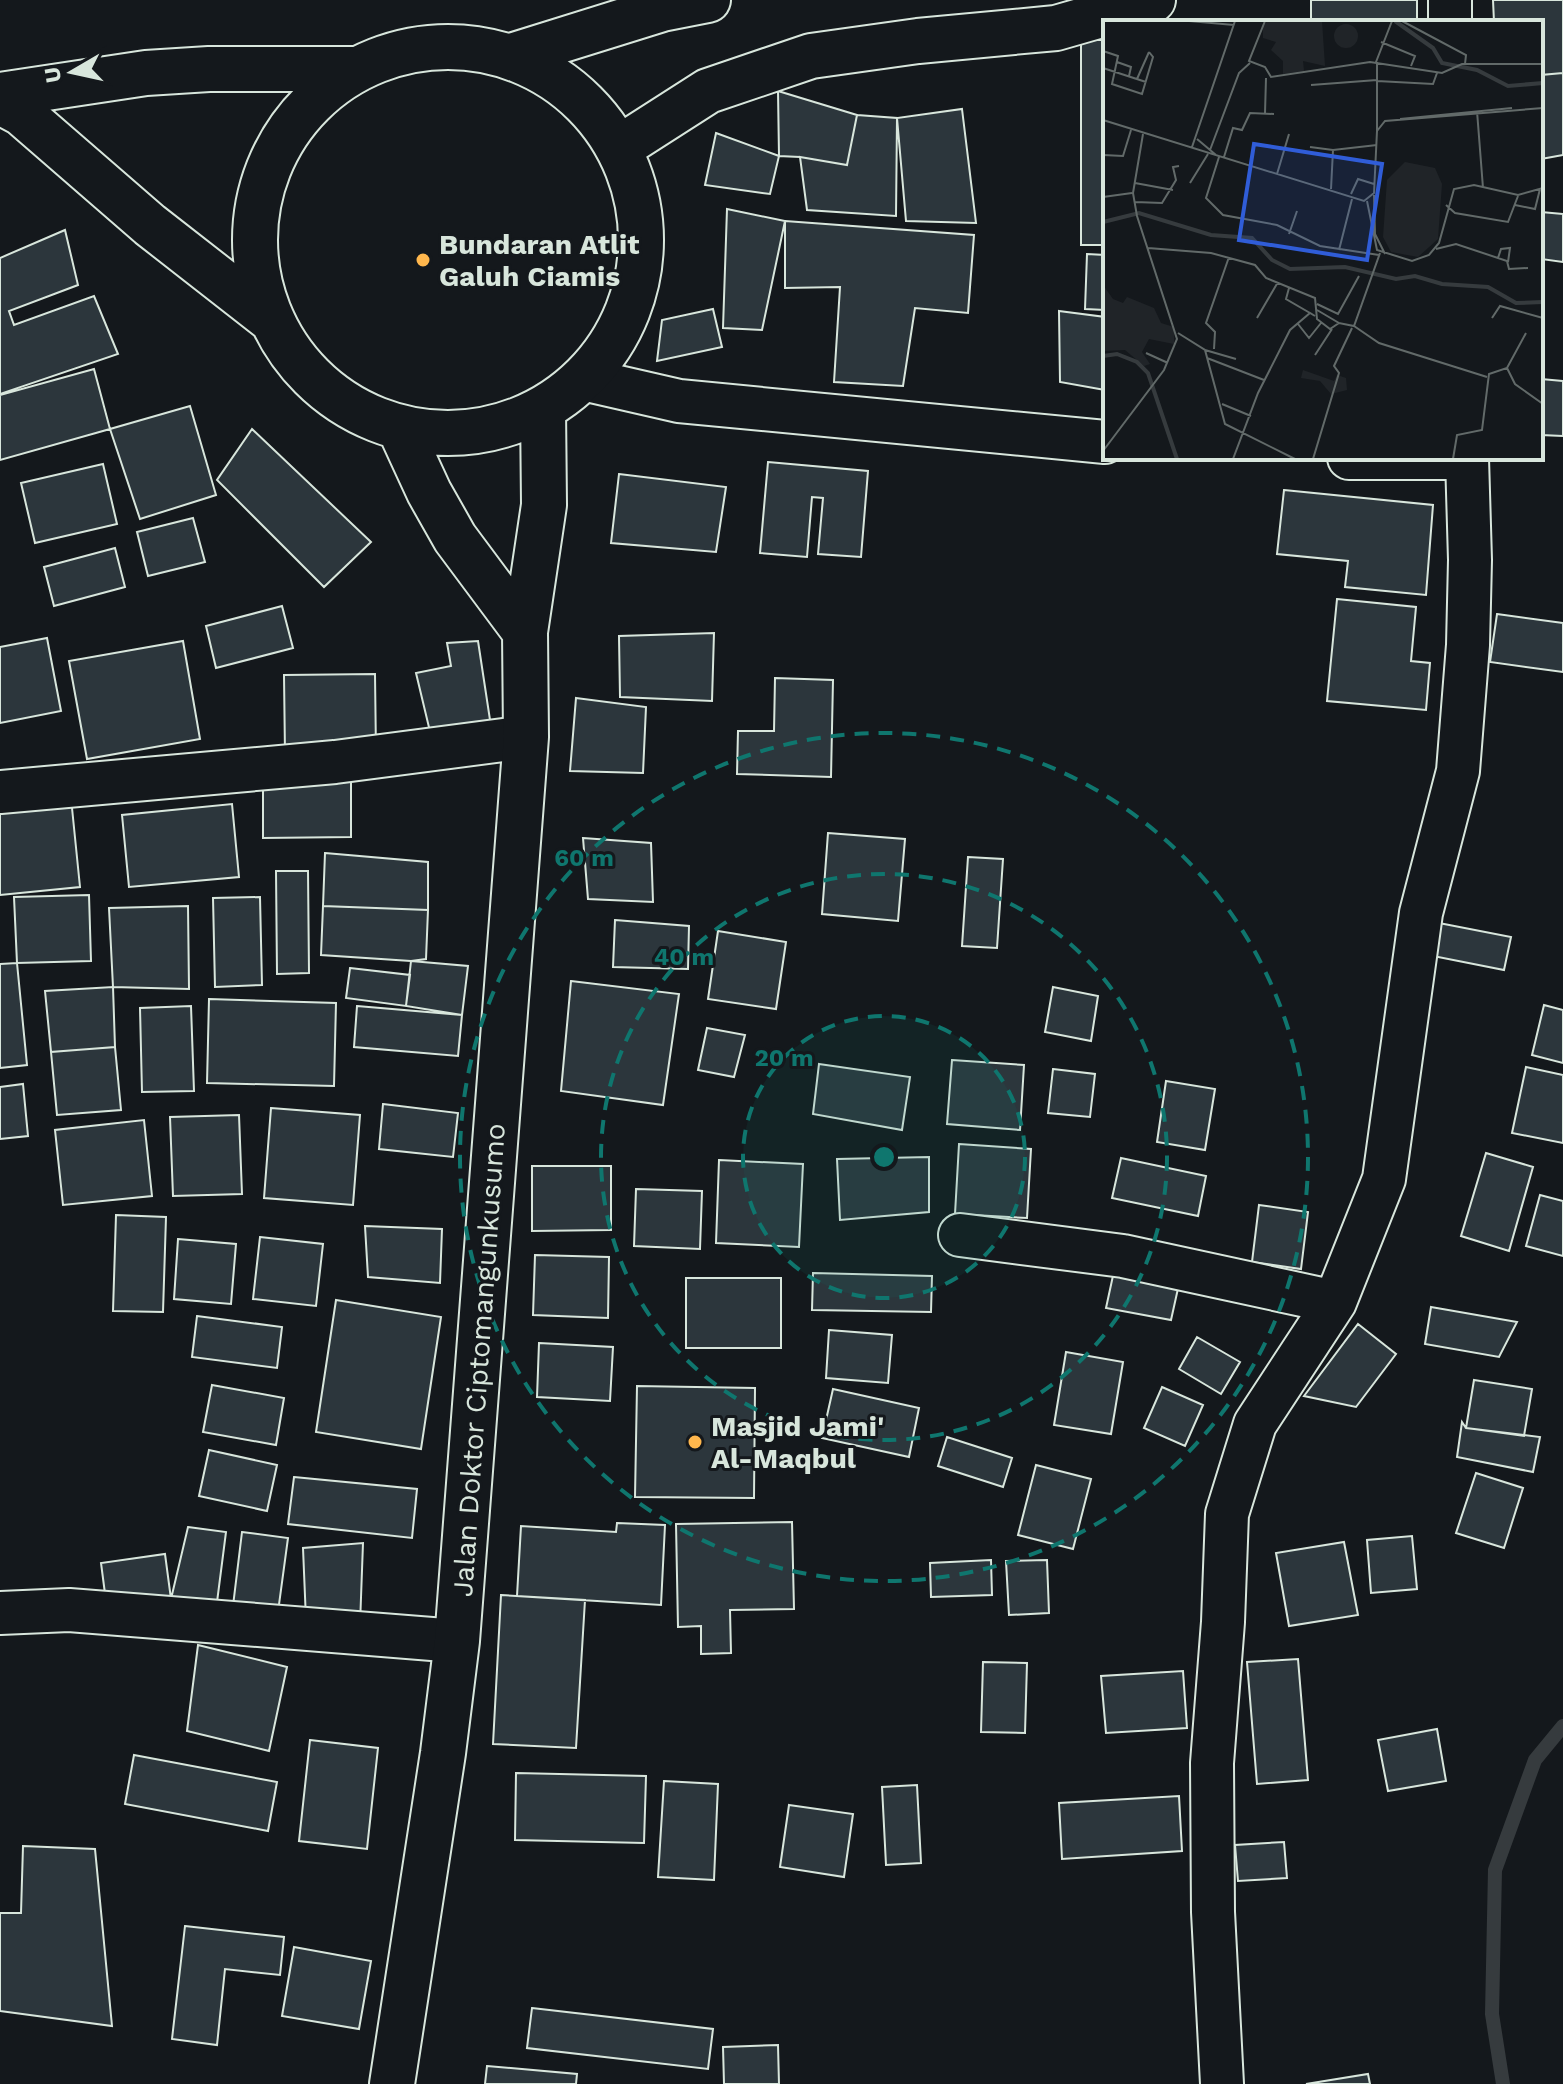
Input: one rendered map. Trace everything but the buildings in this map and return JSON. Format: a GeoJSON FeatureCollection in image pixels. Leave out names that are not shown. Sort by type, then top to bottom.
{"type":"FeatureCollection","features":[{"type":"Feature","properties":{"kind":"main road"},"geometry":{"type":"LineString","coordinates":[[511,56],[662,9],[708,0]]}},
{"type":"Feature","properties":{"kind":"main road"},"geometry":{"type":"LineString","coordinates":[[619,148],[708,91],[811,56],[918,41],[1056,28],[1151,0]]}},
{"type":"Feature","properties":{"kind":"main road"},"geometry":{"type":"LineString","coordinates":[[431,46],[471,47],[511,56],[554,77],[590,109],[619,148],[636,195],[641,244],[634,294],[614,340],[583,379],[543,408],[509,424],[473,432],[435,433],[399,427],[367,416],[337,398],[290,351],[273,321],[260,281],[255,241],[260,199],[273,160],[293,124],[321,94],[354,69],[391,54],[431,46]]}},
{"type":"Feature","properties":{"kind":"main road"},"geometry":{"type":"LineString","coordinates":[[0,95],[162,72],[354,69]]}},
{"type":"Feature","properties":{"kind":"main road"},"geometry":{"type":"LineString","coordinates":[[0,102],[21,113],[150,225],[273,321]]}},
{"type":"Feature","properties":{"kind":"main road","name":"Jalan Doktor Ciptomangunkusumo"},"geometry":{"type":"LineString","coordinates":[[392,2084],[443,1753],[457,1641],[526,737],[525,632],[544,505],[543,408]]}},
{"type":"Feature","properties":{"kind":"main road"},"geometry":{"type":"LineString","coordinates":[[399,427],[429,492],[455,538],[525,632]]}},
{"type":"Feature","properties":{"kind":"street"},"geometry":{"type":"LineString","coordinates":[[583,379],[679,401],[1103,442]]}},
{"type":"Feature","properties":{"kind":"street"},"geometry":{"type":"LineString","coordinates":[[1222,2084],[1213,1912],[1212,1763],[1223,1622],[1227,1514],[1255,1424],[1335,1302],[1384,1179],[1421,913],[1458,771],[1468,645],[1470,560],[1465,460]]}},
{"type":"Feature","properties":{"kind":"street"},"geometry":{"type":"LineString","coordinates":[[0,792],[335,762],[526,737]]}},
{"type":"Feature","properties":{"kind":"street"},"geometry":{"type":"LineString","coordinates":[[960,1235],[1123,1256],[1335,1302]]}},
{"type":"Feature","properties":{"kind":"street"},"geometry":{"type":"LineString","coordinates":[[0,1613],[69,1610],[457,1641]]}},
{"type":"Feature","properties":{"kind":"waterway"},"geometry":{"type":"LineString","coordinates":[[1503,2084],[1492,2014],[1495,1870],[1535,1760],[1563,1726]]}},
{"type":"Feature","properties":{"kind":"place","name":"Bundaran Atlit Galuh Ciamis"},"geometry":{"type":"Point","coordinates":[423,260]}},
{"type":"Feature","properties":{"kind":"place","name":"Masjid Jami' Al-Maqbul"},"geometry":{"type":"Point","coordinates":[695,1442]}}]}
